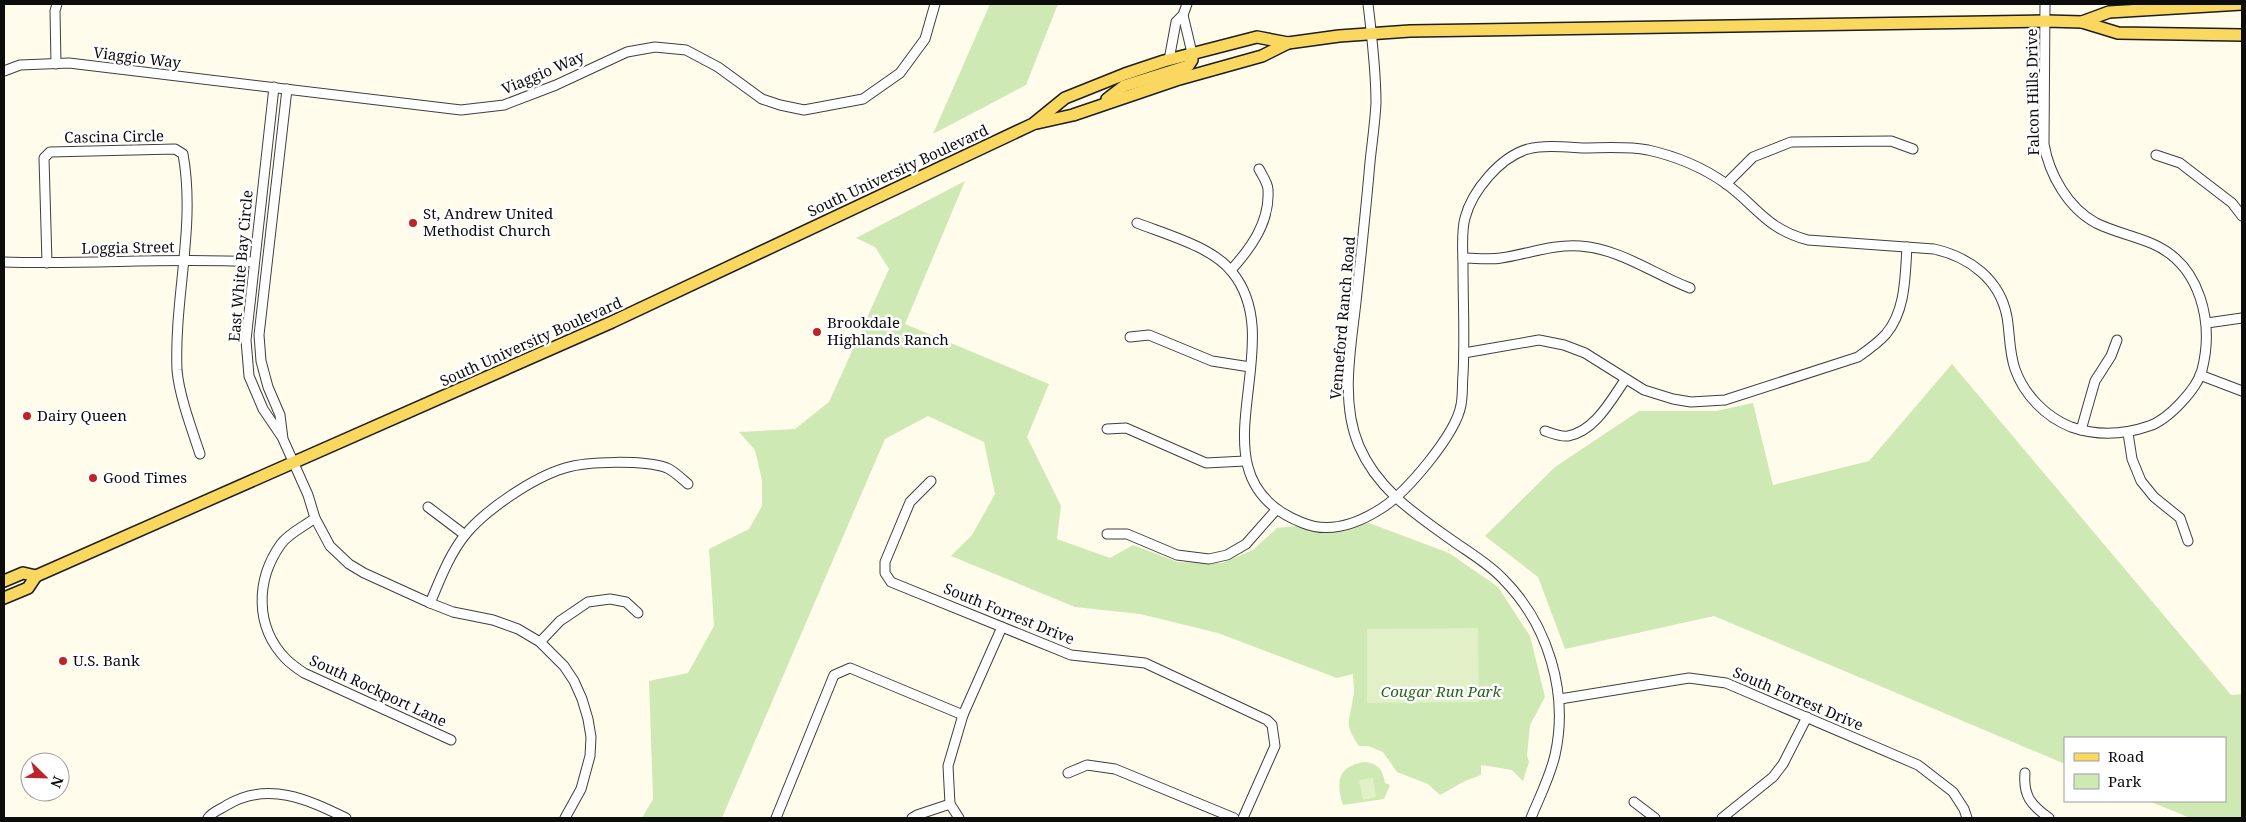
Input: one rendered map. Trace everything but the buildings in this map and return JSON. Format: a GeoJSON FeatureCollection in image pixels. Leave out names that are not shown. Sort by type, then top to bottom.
{"type":"FeatureCollection","features":[{"type":"Feature","properties":{"kind":"main road","name":"South University Boulevard"},"geometry":{"type":"LineString","coordinates":[[2082,22],[2109,12],[2242,4]]}},
{"type":"Feature","properties":{"kind":"main road","name":"South University Boulevard"},"geometry":{"type":"LineString","coordinates":[[1032,124],[1073,115],[1176,80],[1262,56],[1288,43],[1371,33],[2046,21],[2082,22],[2118,33],[2242,35]]}},
{"type":"Feature","properties":{"kind":"main road","name":"South University Boulevard"},"geometry":{"type":"LineString","coordinates":[[4,598],[28,588],[36,576],[701,282],[1032,124],[1065,98],[1125,74],[1192,53],[1257,37],[1288,43]]}},
{"type":"Feature","properties":{"kind":"main road"},"geometry":{"type":"LineString","coordinates":[[1098,105],[1124,86],[1188,66],[1192,60],[1192,53]]}},
{"type":"Feature","properties":{"kind":"main road","name":"South University Boulevard"},"geometry":{"type":"LineString","coordinates":[[4,581],[23,573],[36,576]]}},
{"type":"Feature","properties":{"kind":"street"},"geometry":{"type":"LineString","coordinates":[[56,64],[55,11],[58,4]]}},
{"type":"Feature","properties":{"kind":"street","name":"Viaggio Way"},"geometry":{"type":"LineString","coordinates":[[4,71],[20,65],[69,64],[461,110],[504,105],[556,85],[627,52],[655,47],[686,50],[718,67],[762,99],[804,110],[863,100],[900,72],[924,38],[935,4]]}},
{"type":"Feature","properties":{"kind":"street"},"geometry":{"type":"LineString","coordinates":[[1169,60],[1176,22],[1183,15],[1187,4]]}},
{"type":"Feature","properties":{"kind":"street","name":"Venneford Ranch Road"},"geometry":{"type":"LineString","coordinates":[[1368,4],[1376,104],[1351,346],[1348,403],[1357,442],[1364,457],[1396,499],[1496,572],[1516,594],[1541,634],[1556,679],[1560,699],[1555,755],[1531,818]]}},
{"type":"Feature","properties":{"kind":"street","name":"Falcon Hills Drive"},"geometry":{"type":"LineString","coordinates":[[1276,510],[1305,524],[1339,528],[1371,516],[1396,499],[1423,469],[1454,426],[1461,406],[1464,353],[1463,258],[1465,218],[1479,188],[1500,164],[1526,150],[1546,147],[1646,150],[1695,165],[1726,184],[1769,223],[1794,236],[1808,240],[1934,249],[1954,253],[1972,263],[1986,276],[2000,297],[2006,316],[2015,370],[2028,394],[2056,419],[2093,433],[2128,433],[2153,425],[2170,413],[2188,394],[2200,376],[2207,344],[2207,323],[2198,286],[2176,260],[2155,244],[2095,223],[2058,186],[2047,164],[2044,144],[2045,4]]}},
{"type":"Feature","properties":{"kind":"street"},"geometry":{"type":"LineString","coordinates":[[1183,15],[1192,53]]}},
{"type":"Feature","properties":{"kind":"street","name":"East White Bay Circle"},"geometry":{"type":"LineString","coordinates":[[274,87],[253,262],[246,340],[249,376],[263,409],[283,439]]}},
{"type":"Feature","properties":{"kind":"street"},"geometry":{"type":"LineString","coordinates":[[287,90],[260,335],[261,361],[268,387],[280,415],[283,439],[304,485],[315,518],[330,546],[349,564],[453,612],[506,624],[540,642],[564,666],[574,680],[582,699],[591,737],[587,772],[578,796],[565,818]]}},
{"type":"Feature","properties":{"kind":"street"},"geometry":{"type":"LineString","coordinates":[[1726,184],[1753,157],[1791,142],[1891,141],[1913,149]]}},
{"type":"Feature","properties":{"kind":"street","name":"Cascina Circle"},"geometry":{"type":"LineString","coordinates":[[47,263],[44,158],[50,152],[156,150],[176,150],[183,154],[188,182],[185,261]]}},
{"type":"Feature","properties":{"kind":"street"},"geometry":{"type":"LineString","coordinates":[[2156,155],[2180,163],[2232,203],[2242,216]]}},
{"type":"Feature","properties":{"kind":"street"},"geometry":{"type":"LineString","coordinates":[[1231,270],[1250,249],[1263,223],[1268,189],[1259,169]]}},
{"type":"Feature","properties":{"kind":"street"},"geometry":{"type":"LineString","coordinates":[[1107,534],[1126,534],[1177,556],[1209,559],[1227,554],[1246,544],[1276,510],[1256,489],[1246,461],[1244,434],[1254,330],[1252,312],[1244,291],[1231,270],[1205,251],[1137,223]]}},
{"type":"Feature","properties":{"kind":"street"},"geometry":{"type":"LineString","coordinates":[[1463,258],[1500,258],[1548,247],[1581,246],[1630,258],[1665,279],[1690,288]]}},
{"type":"Feature","properties":{"kind":"street"},"geometry":{"type":"LineString","coordinates":[[1464,353],[1539,340],[1564,345],[1585,353],[1625,380],[1644,390],[1673,399],[1692,402],[1725,400],[1858,357],[1886,334],[1896,318],[1903,297],[1907,247]]}},
{"type":"Feature","properties":{"kind":"street"},"geometry":{"type":"LineString","coordinates":[[185,261],[179,302],[177,371],[200,454]]}},
{"type":"Feature","properties":{"kind":"street","name":"Loggia Street"},"geometry":{"type":"LineString","coordinates":[[4,262],[253,262]]}},
{"type":"Feature","properties":{"kind":"street"},"geometry":{"type":"LineString","coordinates":[[2207,323],[2242,318]]}},
{"type":"Feature","properties":{"kind":"street"},"geometry":{"type":"LineString","coordinates":[[1130,338],[1149,335],[1212,361],[1250,367]]}},
{"type":"Feature","properties":{"kind":"street"},"geometry":{"type":"LineString","coordinates":[[2081,430],[2095,381],[2111,356],[2117,340]]}},
{"type":"Feature","properties":{"kind":"street"},"geometry":{"type":"LineString","coordinates":[[2200,376],[2242,391]]}},
{"type":"Feature","properties":{"kind":"street"},"geometry":{"type":"LineString","coordinates":[[1545,431],[1567,436],[1588,427],[1605,410],[1625,380]]}},
{"type":"Feature","properties":{"kind":"street"},"geometry":{"type":"LineString","coordinates":[[1106,429],[1126,428],[1206,463],[1246,461]]}},
{"type":"Feature","properties":{"kind":"street"},"geometry":{"type":"LineString","coordinates":[[2128,433],[2132,459],[2142,481],[2154,497],[2180,518],[2188,541]]}},
{"type":"Feature","properties":{"kind":"street"},"geometry":{"type":"LineString","coordinates":[[430,603],[448,563],[465,535],[497,505],[531,484],[565,468],[606,462],[653,465],[668,469],[688,484]]}},
{"type":"Feature","properties":{"kind":"street","name":"South Forrest Drive"},"geometry":{"type":"LineString","coordinates":[[932,481],[910,502],[884,562],[885,573],[891,582],[1071,655],[1145,663],[1267,720],[1272,725],[1274,746],[1243,818]]}},
{"type":"Feature","properties":{"kind":"street"},"geometry":{"type":"LineString","coordinates":[[428,507],[465,535]]}},
{"type":"Feature","properties":{"kind":"street","name":"South Rockport Lane"},"geometry":{"type":"LineString","coordinates":[[315,518],[282,542],[264,574],[261,613],[275,645],[286,659],[304,673],[451,740]]}},
{"type":"Feature","properties":{"kind":"street"},"geometry":{"type":"LineString","coordinates":[[540,642],[560,621],[588,602],[610,600],[626,602],[638,613]]}},
{"type":"Feature","properties":{"kind":"street"},"geometry":{"type":"LineString","coordinates":[[959,818],[950,804],[948,766],[963,715],[1002,627]]}},
{"type":"Feature","properties":{"kind":"street"},"geometry":{"type":"LineString","coordinates":[[776,818],[834,675],[850,668],[963,715]]}},
{"type":"Feature","properties":{"kind":"street","name":"South Forrest Drive"},"geometry":{"type":"LineString","coordinates":[[1560,699],[1689,678],[1726,683],[1918,765],[1953,792],[1967,818]]}},
{"type":"Feature","properties":{"kind":"street"},"geometry":{"type":"LineString","coordinates":[[1722,818],[1773,777],[1783,764],[1807,717]]}},
{"type":"Feature","properties":{"kind":"street"},"geometry":{"type":"LineString","coordinates":[[1068,773],[1087,765],[1115,769],[1234,818]]}},
{"type":"Feature","properties":{"kind":"street"},"geometry":{"type":"LineString","coordinates":[[2025,773],[2024,788],[2034,807],[2049,818]]}},
{"type":"Feature","properties":{"kind":"street"},"geometry":{"type":"LineString","coordinates":[[208,818],[239,798],[266,793],[292,795],[335,816],[346,818]]}},
{"type":"Feature","properties":{"kind":"street"},"geometry":{"type":"LineString","coordinates":[[1634,802],[1655,818]]}},
{"type":"Feature","properties":{"kind":"street"},"geometry":{"type":"LineString","coordinates":[[912,818],[950,804]]}},
{"type":"Feature","properties":{"kind":"green space"},"geometry":{"type":"Polygon","coordinates":[[[990,4],[1058,4],[1026,85],[933,134],[990,4]]]}},
{"type":"Feature","properties":{"kind":"green space","name":"Cougar Run Park"},"geometry":{"type":"Polygon","coordinates":[[[965,181],[905,324],[1049,384],[1027,437],[1061,506],[1057,539],[1110,558],[1133,545],[1178,562],[1222,563],[1253,550],[1277,528],[1305,525],[1339,528],[1369,523],[1449,553],[1498,587],[1530,636],[1545,697],[1530,725],[1527,755],[1529,762],[1523,781],[1512,770],[1481,765],[1481,775],[1465,781],[1440,795],[1428,784],[1397,772],[1383,752],[1368,746],[1359,746],[1349,727],[1354,692],[1353,674],[1337,678],[1218,633],[1140,614],[1075,607],[951,556],[972,535],[995,494],[984,442],[928,416],[885,439],[722,818],[642,818],[653,799],[649,681],[688,673],[714,626],[709,549],[749,529],[762,506],[762,480],[755,450],[739,432],[795,429],[829,402],[889,269],[875,247],[856,238],[965,181]]]}},
{"type":"Feature","properties":{"kind":"green space"},"geometry":{"type":"Polygon","coordinates":[[[1952,364],[2231,695],[2242,694],[2242,818],[2190,818],[2151,802],[2226,802],[2226,737],[2064,737],[2064,764],[1714,616],[1565,649],[1538,577],[1485,536],[1555,467],[1639,411],[1716,411],[1753,403],[1773,485],[1869,461],[1952,364]]]}},
{"type":"Feature","properties":{"kind":"green space","name":"Cougar Run Park"},"geometry":{"type":"Polygon","coordinates":[[[1478,628],[1479,702],[1367,703],[1367,629],[1478,628]]]}},
{"type":"Feature","properties":{"kind":"green space"},"geometry":{"type":"Polygon","coordinates":[[[1365,762],[1377,766],[1383,774],[1385,783],[1390,785],[1384,799],[1343,805],[1340,789],[1341,776],[1349,767],[1365,762]]]}},
{"type":"Feature","properties":{"kind":"green space"},"geometry":{"type":"Polygon","coordinates":[[[1373,778],[1376,797],[1363,800],[1359,780],[1373,778]]]}},
{"type":"Feature","properties":{"kind":"place","name":"St, Andrew United Methodist Church"},"geometry":{"type":"Point","coordinates":[413,223]}},
{"type":"Feature","properties":{"kind":"place","name":"Brookdale Highlands Ranch"},"geometry":{"type":"Point","coordinates":[817,332]}},
{"type":"Feature","properties":{"kind":"place","name":"Dairy Queen"},"geometry":{"type":"Point","coordinates":[27,416]}},
{"type":"Feature","properties":{"kind":"place","name":"Good Times"},"geometry":{"type":"Point","coordinates":[93,478]}},
{"type":"Feature","properties":{"kind":"place","name":"U.S. Bank"},"geometry":{"type":"Point","coordinates":[63,661]}}]}
